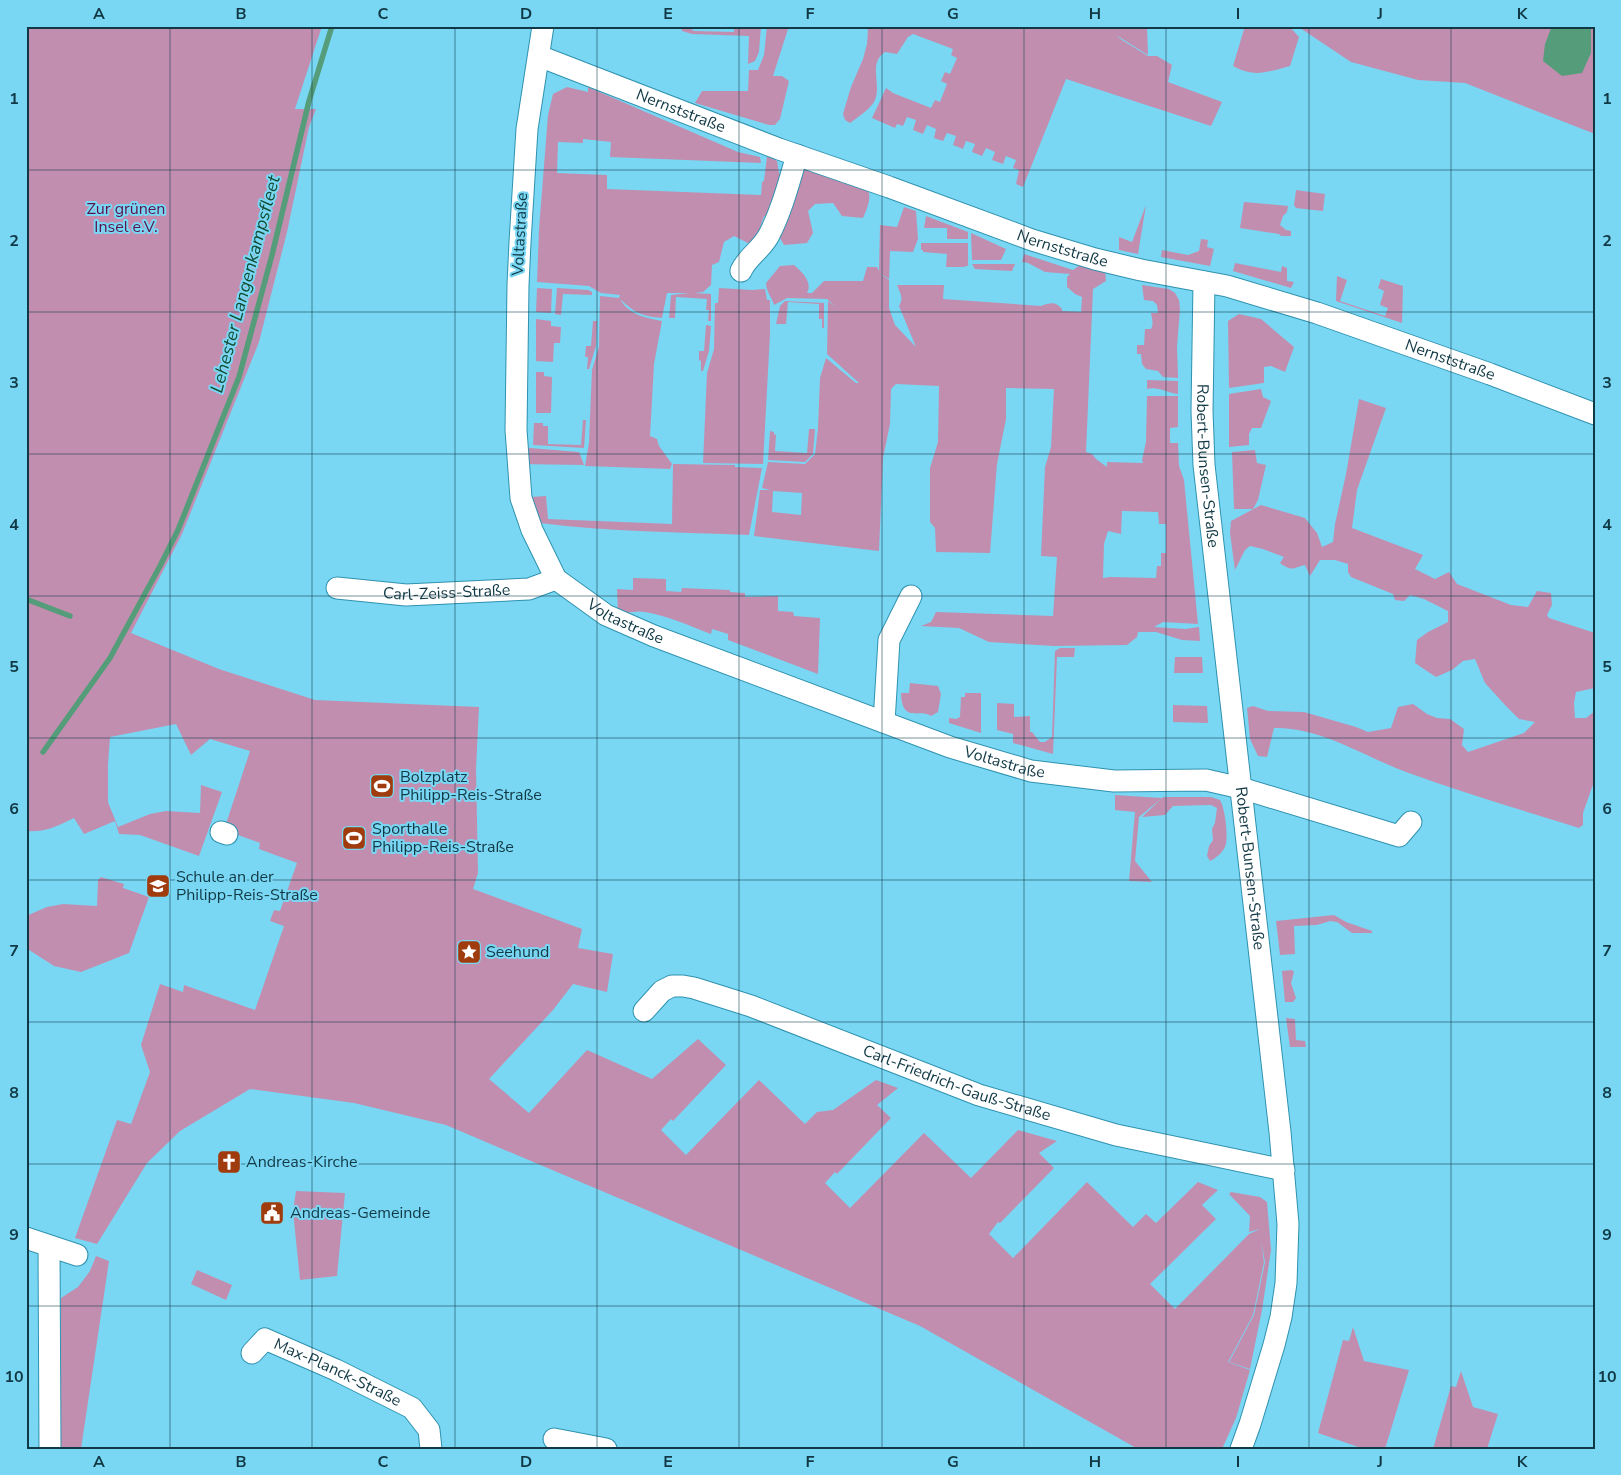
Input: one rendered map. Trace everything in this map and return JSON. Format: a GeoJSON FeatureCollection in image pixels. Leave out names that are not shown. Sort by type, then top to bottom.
{"type":"FeatureCollection","features":[{"type":"Feature","properties":{"kind":"street","name":"Voltastraße"},"geometry":{"type":"LineString","coordinates":[[543,26],[526,129],[523,170],[518,285],[516,430],[521,498],[532,530],[556,579],[606,615],[631,627],[950,747],[1031,771],[1114,781],[1206,780],[1242,788],[1399,836],[1411,822]]}},
{"type":"Feature","properties":{"kind":"street","name":"Nernststraße"},"geometry":{"type":"LineString","coordinates":[[539,56],[797,155],[1032,240],[1095,259],[1141,270],[1227,286],[1317,314],[1481,371],[1595,414]]}},
{"type":"Feature","properties":{"kind":"street"},"geometry":{"type":"LineString","coordinates":[[741,271],[745,263],[769,236],[782,206],[797,155]]}},
{"type":"Feature","properties":{"kind":"street","name":"Robert-Bunsen-Straße"},"geometry":{"type":"LineString","coordinates":[[1204,282],[1202,411],[1204,464],[1242,788],[1284,1170],[1288,1224],[1284,1304],[1261,1390],[1241,1449]]}},
{"type":"Feature","properties":{"kind":"street","name":"Carl-Zeiss-Straße"},"geometry":{"type":"LineString","coordinates":[[337,588],[406,595],[529,589],[556,579]]}},
{"type":"Feature","properties":{"kind":"street"},"geometry":{"type":"LineString","coordinates":[[884,722],[889,640],[912,596]]}},
{"type":"Feature","properties":{"kind":"street","name":"Carl-Friedrich-Gauß-Straße"},"geometry":{"type":"LineString","coordinates":[[644,1011],[654,998],[672,986],[694,988],[751,1006],[979,1095],[1116,1135],[1284,1170]]}},
{"type":"Feature","properties":{"kind":"street"},"geometry":{"type":"LineString","coordinates":[[26,1238],[77,1255]]}},
{"type":"Feature","properties":{"kind":"street"},"geometry":{"type":"LineString","coordinates":[[49,1246],[50,1449]]}},
{"type":"Feature","properties":{"kind":"street","name":"Max-Planck-Straße"},"geometry":{"type":"LineString","coordinates":[[252,1353],[265,1339],[336,1370],[412,1408],[428,1430],[431,1449]]}},
{"type":"Feature","properties":{"kind":"street"},"geometry":{"type":"LineString","coordinates":[[554,1439],[606,1449]]}},
{"type":"Feature","properties":{"kind":"green space","name":"Zur grünen Insel e.V."},"geometry":{"type":"Polygon","coordinates":[[[26,26],[322,26],[295,109],[316,109],[309,127],[287,232],[259,342],[182,534],[131,633],[219,669],[315,700],[479,707],[476,769],[478,873],[473,889],[582,929],[578,948],[613,954],[607,992],[573,984],[553,1010],[489,1079],[529,1113],[587,1050],[652,1079],[698,1039],[726,1065],[673,1121],[671,1119],[661,1130],[686,1155],[759,1080],[805,1124],[817,1112],[833,1110],[876,1080],[898,1088],[877,1105],[891,1118],[837,1174],[835,1172],[825,1183],[850,1208],[924,1133],[971,1178],[1018,1130],[1057,1141],[1039,1153],[1054,1168],[1000,1223],[998,1222],[989,1234],[1013,1258],[1087,1182],[1133,1227],[1146,1214],[1156,1223],[1198,1182],[1218,1190],[1202,1205],[1216,1219],[1150,1284],[1175,1309],[1249,1234],[1260,1229],[1249,1232],[1250,1216],[1229,1194],[1231,1192],[1260,1197],[1267,1202],[1271,1250],[1262,1310],[1250,1369],[1229,1362],[1254,1315],[1265,1262],[1261,1241],[1264,1262],[1253,1315],[1228,1362],[1250,1370],[1236,1418],[1222,1449],[1138,1449],[920,1326],[446,1125],[354,1103],[250,1089],[180,1131],[147,1163],[97,1244],[75,1238],[117,1120],[131,1124],[150,1072],[141,1045],[160,984],[183,992],[184,985],[255,1010],[284,926],[270,921],[274,910],[280,911],[297,863],[259,849],[260,843],[224,830],[250,751],[210,739],[191,755],[176,724],[110,737],[108,802],[118,827],[150,814],[166,811],[200,813],[201,785],[222,792],[199,856],[140,835],[119,834],[115,821],[84,834],[74,818],[45,830],[26,831],[26,26]]]}},
{"type":"Feature","properties":{"kind":"green space"},"geometry":{"type":"Polygon","coordinates":[[[681,26],[690,26],[694,31],[734,32],[734,26],[761,26],[759,52],[755,61],[748,64],[749,36],[692,34],[682,31],[681,26]]]}},
{"type":"Feature","properties":{"kind":"green space"},"geometry":{"type":"Polygon","coordinates":[[[767,26],[789,26],[773,76],[782,76],[789,81],[780,119],[775,125],[769,125],[695,103],[702,91],[748,91],[749,70],[758,70],[764,55],[767,26]]]}},
{"type":"Feature","properties":{"kind":"green space"},"geometry":{"type":"Polygon","coordinates":[[[863,26],[1147,26],[1148,55],[1116,35],[1148,56],[1157,56],[1172,65],[1168,82],[1222,102],[1211,126],[1066,79],[1023,187],[1016,184],[1019,170],[1013,168],[1016,160],[1006,156],[1003,164],[992,160],[995,152],[986,148],[982,156],[972,152],[975,144],[966,141],[963,149],[953,145],[956,136],[947,133],[943,141],[934,138],[936,129],[927,125],[923,134],[913,130],[916,120],[907,117],[903,126],[897,124],[895,128],[872,118],[886,88],[893,93],[931,108],[935,100],[940,102],[947,84],[941,81],[945,72],[950,74],[957,58],[951,55],[953,49],[913,34],[908,37],[897,54],[885,52],[877,63],[877,89],[874,102],[850,123],[845,120],[843,114],[845,107],[867,44],[868,30],[863,26]]]}},
{"type":"Feature","properties":{"kind":"green space"},"geometry":{"type":"Polygon","coordinates":[[[1245,26],[1289,26],[1299,37],[1290,66],[1268,72],[1255,73],[1233,66],[1245,26]]]}},
{"type":"Feature","properties":{"kind":"green space"},"geometry":{"type":"Polygon","coordinates":[[[1297,26],[1595,26],[1595,134],[1465,83],[1418,80],[1351,62],[1297,26]]]}},
{"type":"Feature","properties":{"kind":"green space"},"geometry":{"type":"Polygon","coordinates":[[[567,87],[588,92],[588,87],[738,152],[760,157],[761,163],[610,157],[611,142],[583,139],[583,143],[558,142],[557,173],[607,175],[607,189],[761,195],[767,156],[777,161],[779,173],[789,177],[766,217],[764,216],[756,239],[748,243],[734,236],[724,242],[719,262],[712,265],[711,285],[703,292],[694,293],[711,294],[711,321],[708,321],[709,310],[706,310],[707,299],[676,297],[675,318],[669,318],[671,295],[689,293],[667,293],[662,318],[639,313],[620,299],[633,312],[644,317],[662,321],[654,364],[650,436],[657,439],[659,446],[672,464],[670,469],[585,466],[589,443],[592,370],[599,347],[600,296],[619,298],[620,295],[601,293],[589,286],[537,282],[548,115],[553,94],[567,87]]]}},
{"type":"Feature","properties":{"kind":"green space"},"geometry":{"type":"Polygon","coordinates":[[[810,165],[867,186],[869,194],[868,206],[863,218],[842,216],[833,203],[815,204],[808,211],[813,233],[807,243],[784,245],[775,225],[800,183],[798,176],[810,165]]]}},
{"type":"Feature","properties":{"kind":"green space"},"geometry":{"type":"Polygon","coordinates":[[[1296,190],[1325,194],[1323,211],[1296,208],[1294,205],[1296,190]]]}},
{"type":"Feature","properties":{"kind":"green space"},"geometry":{"type":"Polygon","coordinates":[[[1244,202],[1288,206],[1280,225],[1286,230],[1291,231],[1291,236],[1281,236],[1279,234],[1240,228],[1244,202]]]}},
{"type":"Feature","properties":{"kind":"green space"},"geometry":{"type":"Polygon","coordinates":[[[1146,205],[1138,254],[1119,250],[1119,237],[1132,242],[1146,205]]]}},
{"type":"Feature","properties":{"kind":"green space"},"geometry":{"type":"Polygon","coordinates":[[[904,207],[916,211],[918,239],[913,252],[890,251],[889,279],[879,273],[889,280],[889,308],[895,325],[916,347],[899,306],[901,298],[897,285],[944,285],[943,299],[1041,306],[1052,303],[1059,306],[1062,311],[1081,312],[1082,297],[1067,287],[1067,277],[1070,274],[1045,272],[1022,262],[1024,254],[1073,270],[1081,264],[1105,269],[1106,281],[1093,289],[1086,452],[1092,454],[1107,467],[1107,462],[1143,463],[1146,442],[1147,396],[1178,396],[1178,427],[1170,428],[1170,443],[1178,443],[1179,466],[1184,480],[1198,624],[1163,622],[1154,627],[1185,629],[1199,627],[1200,641],[1182,640],[1156,632],[1138,632],[1137,637],[1127,645],[1054,646],[989,642],[959,628],[921,626],[931,622],[936,612],[1053,616],[1057,557],[1041,556],[1045,467],[1051,447],[1054,389],[1006,388],[1006,419],[997,464],[990,553],[936,552],[935,528],[930,522],[930,468],[938,442],[939,386],[896,384],[891,389],[890,424],[883,458],[879,551],[754,536],[760,490],[770,490],[762,488],[768,462],[805,464],[815,454],[820,378],[826,358],[856,383],[859,383],[827,354],[828,301],[836,307],[827,299],[787,298],[774,305],[766,283],[780,266],[794,265],[808,281],[807,293],[812,293],[824,281],[863,281],[867,267],[877,267],[879,271],[880,225],[897,227],[904,207]],[[773,491],[772,512],[801,515],[802,493],[773,491]],[[1122,511],[1121,534],[1108,531],[1104,544],[1103,578],[1156,578],[1157,566],[1161,566],[1161,553],[1166,553],[1166,524],[1159,524],[1158,512],[1122,511]]]}},
{"type":"Feature","properties":{"kind":"green space"},"geometry":{"type":"Polygon","coordinates":[[[926,216],[968,232],[968,239],[947,239],[947,228],[924,228],[926,216]]]}},
{"type":"Feature","properties":{"kind":"green space"},"geometry":{"type":"Polygon","coordinates":[[[971,233],[1006,249],[1001,260],[972,260],[971,233]]]}},
{"type":"Feature","properties":{"kind":"green space"},"geometry":{"type":"Polygon","coordinates":[[[1201,239],[1208,240],[1207,247],[1214,249],[1210,266],[1161,257],[1162,250],[1188,255],[1199,251],[1201,239]]]}},
{"type":"Feature","properties":{"kind":"green space"},"geometry":{"type":"Polygon","coordinates":[[[921,243],[968,243],[968,266],[946,267],[947,254],[923,252],[921,250],[921,243]]]}},
{"type":"Feature","properties":{"kind":"green space"},"geometry":{"type":"Polygon","coordinates":[[[1235,263],[1281,272],[1282,266],[1287,268],[1287,281],[1294,282],[1291,288],[1233,271],[1235,263]]]}},
{"type":"Feature","properties":{"kind":"green space"},"geometry":{"type":"Polygon","coordinates":[[[972,264],[1015,264],[1012,271],[975,269],[972,264]]]}},
{"type":"Feature","properties":{"kind":"green space"},"geometry":{"type":"Polygon","coordinates":[[[1337,276],[1347,280],[1340,301],[1385,316],[1388,308],[1380,305],[1384,291],[1378,288],[1381,279],[1403,286],[1402,323],[1336,301],[1337,276]]]}},
{"type":"Feature","properties":{"kind":"green space"},"geometry":{"type":"Polygon","coordinates":[[[1142,285],[1169,289],[1175,293],[1179,300],[1178,378],[1163,377],[1158,371],[1146,369],[1142,364],[1141,354],[1137,354],[1137,345],[1144,345],[1145,329],[1151,329],[1152,327],[1151,313],[1158,313],[1157,305],[1153,301],[1144,300],[1142,285]]]}},
{"type":"Feature","properties":{"kind":"green space"},"geometry":{"type":"Polygon","coordinates":[[[537,288],[552,289],[551,313],[536,312],[537,288]]]}},
{"type":"Feature","properties":{"kind":"green space"},"geometry":{"type":"Polygon","coordinates":[[[557,288],[588,290],[592,292],[592,295],[563,294],[561,315],[555,314],[557,288]]]}},
{"type":"Feature","properties":{"kind":"green space"},"geometry":{"type":"Polygon","coordinates":[[[719,288],[765,289],[767,300],[770,300],[763,464],[703,463],[707,373],[714,349],[715,303],[718,303],[719,288]]]}},
{"type":"Feature","properties":{"kind":"green space"},"geometry":{"type":"Polygon","coordinates":[[[785,301],[824,303],[824,328],[822,328],[822,319],[819,319],[819,304],[788,302],[786,324],[776,324],[780,306],[785,301]]]}},
{"type":"Feature","properties":{"kind":"green space"},"geometry":{"type":"Polygon","coordinates":[[[1239,314],[1261,319],[1294,347],[1285,372],[1271,366],[1264,367],[1264,383],[1229,388],[1228,321],[1239,314]]]}},
{"type":"Feature","properties":{"kind":"green space"},"geometry":{"type":"Polygon","coordinates":[[[536,319],[551,321],[551,326],[561,327],[560,343],[554,343],[553,362],[536,361],[536,319]]]}},
{"type":"Feature","properties":{"kind":"green space"},"geometry":{"type":"Polygon","coordinates":[[[593,321],[597,321],[596,346],[589,369],[587,369],[588,357],[585,357],[586,346],[591,346],[593,321]]]}},
{"type":"Feature","properties":{"kind":"green space"},"geometry":{"type":"Polygon","coordinates":[[[706,325],[711,326],[709,351],[703,371],[701,371],[699,351],[704,351],[706,325]]]}},
{"type":"Feature","properties":{"kind":"green space"},"geometry":{"type":"Polygon","coordinates":[[[536,372],[544,372],[544,376],[552,377],[551,413],[536,413],[536,372]]]}},
{"type":"Feature","properties":{"kind":"green space"},"geometry":{"type":"Polygon","coordinates":[[[1147,380],[1178,381],[1178,394],[1155,388],[1147,389],[1147,380]]]}},
{"type":"Feature","properties":{"kind":"green space"},"geometry":{"type":"Polygon","coordinates":[[[1261,389],[1263,397],[1271,401],[1261,428],[1252,428],[1249,434],[1249,445],[1229,447],[1229,394],[1261,389]]]}},
{"type":"Feature","properties":{"kind":"green space"},"geometry":{"type":"Polygon","coordinates":[[[1359,399],[1386,408],[1357,490],[1352,528],[1423,555],[1415,569],[1435,579],[1449,572],[1457,584],[1511,605],[1528,607],[1537,591],[1551,593],[1552,605],[1547,615],[1549,618],[1595,633],[1595,688],[1576,692],[1574,703],[1575,718],[1586,718],[1595,711],[1595,779],[1583,813],[1583,825],[1579,828],[1427,780],[1325,737],[1308,732],[1274,728],[1267,757],[1258,756],[1250,739],[1247,708],[1253,706],[1268,711],[1304,712],[1368,732],[1391,728],[1398,707],[1413,704],[1427,714],[1437,718],[1450,719],[1464,729],[1462,745],[1468,752],[1524,733],[1535,722],[1519,719],[1505,705],[1485,683],[1475,659],[1463,661],[1452,670],[1436,677],[1415,663],[1417,640],[1448,622],[1448,611],[1424,599],[1410,595],[1404,601],[1395,600],[1393,594],[1351,577],[1348,572],[1348,564],[1335,560],[1320,560],[1310,576],[1305,565],[1287,568],[1280,563],[1284,557],[1250,546],[1245,550],[1235,570],[1230,533],[1231,521],[1261,505],[1305,518],[1317,533],[1322,547],[1333,542],[1359,399]]]}},
{"type":"Feature","properties":{"kind":"green space"},"geometry":{"type":"Polygon","coordinates":[[[583,420],[586,420],[584,448],[533,445],[534,423],[543,423],[543,426],[548,426],[548,444],[581,445],[583,420]]]}},
{"type":"Feature","properties":{"kind":"green space"},"geometry":{"type":"Polygon","coordinates":[[[809,429],[815,429],[813,454],[805,462],[768,460],[770,431],[776,435],[775,451],[807,453],[809,429]]]}},
{"type":"Feature","properties":{"kind":"green space"},"geometry":{"type":"Polygon","coordinates":[[[518,447],[579,452],[584,465],[518,464],[518,447]]]}},
{"type":"Feature","properties":{"kind":"green space"},"geometry":{"type":"Polygon","coordinates":[[[1255,450],[1257,463],[1266,465],[1258,500],[1253,509],[1234,509],[1232,452],[1255,450]]]}},
{"type":"Feature","properties":{"kind":"green space"},"geometry":{"type":"Polygon","coordinates":[[[673,464],[735,465],[735,467],[762,468],[749,535],[618,530],[540,523],[531,497],[546,496],[548,519],[672,524],[673,464]]]}},
{"type":"Feature","properties":{"kind":"green space"},"geometry":{"type":"Polygon","coordinates":[[[633,578],[666,579],[666,591],[681,592],[682,588],[730,590],[730,592],[745,593],[745,597],[778,596],[778,611],[793,612],[794,616],[820,618],[818,674],[728,640],[728,634],[712,629],[711,634],[645,612],[618,613],[617,589],[633,590],[633,578]]]}},
{"type":"Feature","properties":{"kind":"green space"},"geometry":{"type":"Polygon","coordinates":[[[1060,648],[1075,648],[1074,657],[1057,657],[1053,754],[1013,743],[1013,734],[997,730],[997,703],[1014,704],[1014,717],[1030,716],[1030,732],[1040,742],[1045,742],[1052,737],[1055,651],[1060,648]]]}},
{"type":"Feature","properties":{"kind":"green space"},"geometry":{"type":"Polygon","coordinates":[[[1175,657],[1202,657],[1203,673],[1174,673],[1175,657]]]}},
{"type":"Feature","properties":{"kind":"green space"},"geometry":{"type":"Polygon","coordinates":[[[910,683],[938,686],[941,694],[938,712],[931,716],[908,712],[904,709],[901,693],[909,693],[910,683]]]}},
{"type":"Feature","properties":{"kind":"green space"},"geometry":{"type":"Polygon","coordinates":[[[965,693],[981,693],[981,733],[949,723],[949,718],[956,719],[960,717],[961,697],[965,697],[965,693]]]}},
{"type":"Feature","properties":{"kind":"green space"},"geometry":{"type":"Polygon","coordinates":[[[1173,705],[1207,706],[1208,723],[1173,722],[1173,705]]]}},
{"type":"Feature","properties":{"kind":"green space"},"geometry":{"type":"Polygon","coordinates":[[[1115,795],[1162,798],[1139,817],[1135,861],[1152,882],[1129,881],[1135,812],[1115,810],[1115,795]]]}},
{"type":"Feature","properties":{"kind":"green space"},"geometry":{"type":"Polygon","coordinates":[[[1163,797],[1211,797],[1220,800],[1225,816],[1227,837],[1225,847],[1217,857],[1210,861],[1207,856],[1209,846],[1213,840],[1212,829],[1215,823],[1217,808],[1211,805],[1173,806],[1165,815],[1142,817],[1163,797]]]}},
{"type":"Feature","properties":{"kind":"green space"},"geometry":{"type":"Polygon","coordinates":[[[101,877],[124,884],[123,888],[149,897],[129,953],[81,972],[54,966],[26,948],[26,916],[47,907],[63,904],[97,906],[98,880],[101,877]]]}},
{"type":"Feature","properties":{"kind":"green space"},"geometry":{"type":"Polygon","coordinates":[[[1334,915],[1346,922],[1372,931],[1372,933],[1352,933],[1337,922],[1330,921],[1317,925],[1294,926],[1295,954],[1280,955],[1276,921],[1334,915]]]}},
{"type":"Feature","properties":{"kind":"green space"},"geometry":{"type":"Polygon","coordinates":[[[1292,970],[1294,972],[1291,983],[1296,998],[1293,1002],[1285,1002],[1282,971],[1292,970]]]}},
{"type":"Feature","properties":{"kind":"green space"},"geometry":{"type":"Polygon","coordinates":[[[1286,1018],[1295,1019],[1296,1040],[1305,1041],[1306,1047],[1290,1047],[1286,1018]]]}},
{"type":"Feature","properties":{"kind":"green space"},"geometry":{"type":"Polygon","coordinates":[[[296,1191],[345,1193],[337,1276],[300,1280],[293,1211],[296,1191]]]}},
{"type":"Feature","properties":{"kind":"green space"},"geometry":{"type":"Polygon","coordinates":[[[96,1256],[109,1261],[81,1449],[61,1449],[61,1298],[78,1287],[90,1271],[96,1256]]]}},
{"type":"Feature","properties":{"kind":"green space"},"geometry":{"type":"Polygon","coordinates":[[[197,1270],[232,1285],[226,1300],[191,1284],[197,1270]]]}},
{"type":"Feature","properties":{"kind":"green space"},"geometry":{"type":"Polygon","coordinates":[[[1353,1327],[1364,1361],[1409,1370],[1385,1449],[1364,1449],[1318,1433],[1343,1340],[1349,1341],[1353,1327]]]}},
{"type":"Feature","properties":{"kind":"green space"},"geometry":{"type":"Polygon","coordinates":[[[1461,1371],[1473,1407],[1498,1414],[1487,1449],[1433,1449],[1451,1386],[1456,1387],[1461,1371]]]}},
{"type":"Feature","properties":{"kind":"shaded area"},"geometry":{"type":"Polygon","coordinates":[[[1552,26],[1591,26],[1591,53],[1582,73],[1562,76],[1543,61],[1545,44],[1552,26]]]}},
{"type":"Feature","properties":{"kind":"waterway","name":"Lehester Langenkampsfleet"},"geometry":{"type":"LineString","coordinates":[[43,752],[110,658],[160,566],[178,530],[239,377],[272,255],[309,101],[332,26]]}},
{"type":"Feature","properties":{"kind":"waterway"},"geometry":{"type":"LineString","coordinates":[[26,599],[70,616]]}},
{"type":"Feature","properties":{"kind":"place","name":"Bolzplatz Philipp-Reis-Straße"},"geometry":{"type":"Point","coordinates":[382,786]}},
{"type":"Feature","properties":{"kind":"place","name":"Sporthalle Philipp-Reis-Straße"},"geometry":{"type":"Point","coordinates":[354,838]}},
{"type":"Feature","properties":{"kind":"place","name":"Schule an der Philipp-Reis-Straße"},"geometry":{"type":"Point","coordinates":[158,886]}},
{"type":"Feature","properties":{"kind":"place","name":"Seehund"},"geometry":{"type":"Point","coordinates":[469,952]}},
{"type":"Feature","properties":{"kind":"place","name":"Andreas-Kirche"},"geometry":{"type":"Point","coordinates":[229,1162]}},
{"type":"Feature","properties":{"kind":"place","name":"Andreas-Gemeinde"},"geometry":{"type":"Point","coordinates":[272,1213]}}]}
